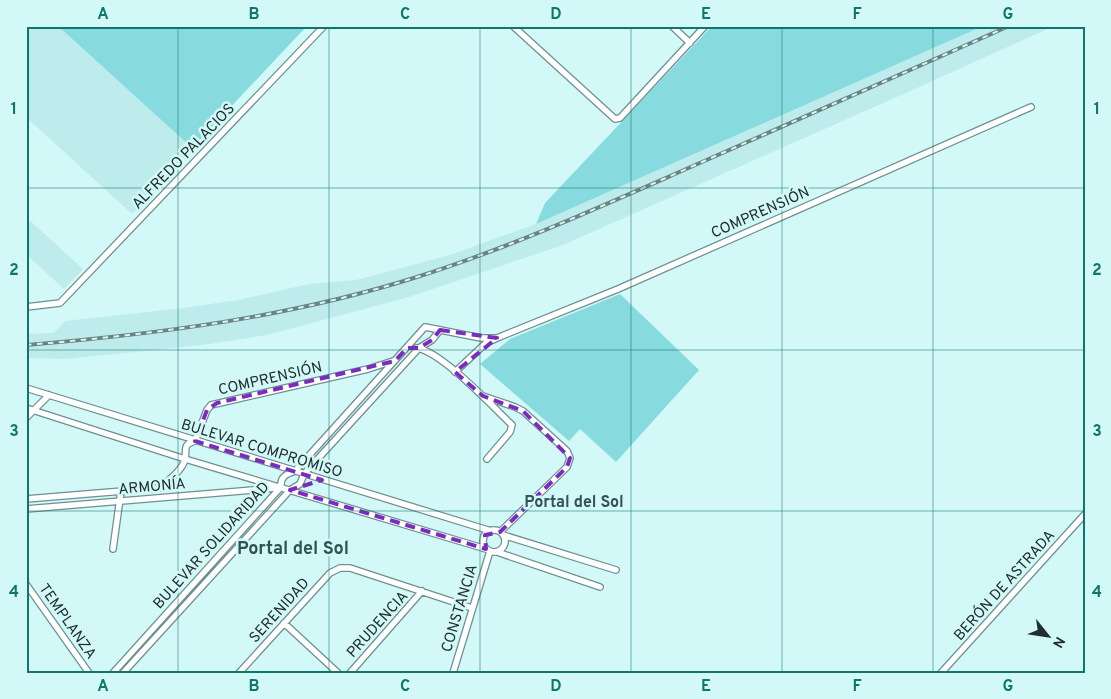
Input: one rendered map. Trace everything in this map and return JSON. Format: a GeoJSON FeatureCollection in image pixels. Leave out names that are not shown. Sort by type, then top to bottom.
{"type":"FeatureCollection","features":[{"type":"Feature","properties":{"kind":"street","name":"ALFREDO PALACIOS"},"geometry":{"type":"LineString","coordinates":[[26,308],[60,304],[324,26]]}},
{"type":"Feature","properties":{"kind":"street"},"geometry":{"type":"LineString","coordinates":[[513,26],[615,119],[620,118],[705,26]]}},
{"type":"Feature","properties":{"kind":"street"},"geometry":{"type":"LineString","coordinates":[[672,26],[690,43]]}},
{"type":"Feature","properties":{"kind":"street","name":"COMPRENSIÓN"},"geometry":{"type":"LineString","coordinates":[[455,372],[486,343],[618,289],[1031,107]]}},
{"type":"Feature","properties":{"kind":"street","name":"BULEVAR SOLIDARIDAD"},"geometry":{"type":"LineString","coordinates":[[113,673],[280,488],[280,482],[283,478],[295,471],[425,327],[440,330],[432,340],[419,348],[304,474],[300,484],[290,490],[123,673]]}},
{"type":"Feature","properties":{"kind":"street","name":"COMPRENSIÓN"},"geometry":{"type":"LineString","coordinates":[[440,330],[481,338],[497,338]]}},
{"type":"Feature","properties":{"kind":"street"},"geometry":{"type":"LineString","coordinates":[[407,348],[419,348],[436,355],[483,396],[512,425],[510,432],[487,459]]}},
{"type":"Feature","properties":{"kind":"street","name":"COMPRENSIÓN"},"geometry":{"type":"LineString","coordinates":[[185,459],[185,448],[189,443],[195,441],[207,410],[211,405],[368,370],[395,361]]}},
{"type":"Feature","properties":{"kind":"street","name":"BULEVAR COMPROMISO"},"geometry":{"type":"LineString","coordinates":[[26,388],[492,531]]}},
{"type":"Feature","properties":{"kind":"street"},"geometry":{"type":"LineString","coordinates":[[26,418],[49,395]]}},
{"type":"Feature","properties":{"kind":"street"},"geometry":{"type":"LineString","coordinates":[[483,396],[515,406],[567,451],[570,458],[568,467],[502,533]]}},
{"type":"Feature","properties":{"kind":"street"},"geometry":{"type":"LineString","coordinates":[[26,408],[185,459],[497,552],[600,587]]}},
{"type":"Feature","properties":{"kind":"street","name":"ARMONÍA"},"geometry":{"type":"LineString","coordinates":[[26,499],[159,488],[170,480],[185,459]]}},
{"type":"Feature","properties":{"kind":"street","name":"ARMONÍA"},"geometry":{"type":"LineString","coordinates":[[26,509],[280,488]]}},
{"type":"Feature","properties":{"kind":"street"},"geometry":{"type":"LineString","coordinates":[[113,549],[121,491]]}},
{"type":"Feature","properties":{"kind":"street","name":"BERÓN DE ASTRADA"},"geometry":{"type":"LineString","coordinates":[[941,673],[1085,514]]}},
{"type":"Feature","properties":{"kind":"street"},"geometry":{"type":"LineString","coordinates":[[488,550],[483,542],[488,532],[492,531],[616,570]]}},
{"type":"Feature","properties":{"kind":"street"},"geometry":{"type":"LineString","coordinates":[[497,552],[504,545],[502,533]]}},
{"type":"Feature","properties":{"kind":"street","name":"CONSTANCIA"},"geometry":{"type":"LineString","coordinates":[[453,673],[488,550]]}},
{"type":"Feature","properties":{"kind":"street","name":"SERENIDAD"},"geometry":{"type":"LineString","coordinates":[[239,673],[330,574],[340,568],[350,568],[422,591]]}},
{"type":"Feature","properties":{"kind":"street","name":"TEMPLANZA"},"geometry":{"type":"LineString","coordinates":[[26,584],[45,608],[89,673]]}},
{"type":"Feature","properties":{"kind":"street"},"geometry":{"type":"LineString","coordinates":[[422,591],[472,608]]}},
{"type":"Feature","properties":{"kind":"street","name":"PRUDENCIA"},"geometry":{"type":"LineString","coordinates":[[350,673],[422,591]]}},
{"type":"Feature","properties":{"kind":"street"},"geometry":{"type":"LineString","coordinates":[[284,623],[338,673]]}},
{"type":"Feature","properties":{"kind":"highlighted area"},"geometry":{"type":"Polygon","coordinates":[[[440,330],[497,338],[455,372],[483,396],[523,411],[570,458],[567,467],[500,532],[485,535],[486,549],[290,490],[322,480],[195,441],[207,410],[217,403],[395,361],[407,348],[419,348],[432,340],[440,330]]]}},
{"type":"Feature","properties":{"kind":"shaded area"},"geometry":{"type":"Polygon","coordinates":[[[26,26],[58,26],[192,148],[132,214],[26,117],[26,26]]]}},
{"type":"Feature","properties":{"kind":"shaded area"},"geometry":{"type":"Polygon","coordinates":[[[58,26],[307,26],[192,148],[58,26]]]}},
{"type":"Feature","properties":{"kind":"shaded area"},"geometry":{"type":"Polygon","coordinates":[[[712,26],[983,26],[536,224],[545,203],[712,26]]]}},
{"type":"Feature","properties":{"kind":"shaded area"},"geometry":{"type":"Polygon","coordinates":[[[983,26],[1054,26],[563,245],[409,297],[267,335],[203,345],[64,359],[26,358],[26,334],[54,333],[65,321],[183,308],[238,300],[309,284],[356,280],[450,255],[536,224],[983,26]]]}},
{"type":"Feature","properties":{"kind":"shaded area"},"geometry":{"type":"Polygon","coordinates":[[[26,217],[83,269],[64,289],[26,254],[26,217]]]}},
{"type":"Feature","properties":{"kind":"shaded area"},"geometry":{"type":"Polygon","coordinates":[[[620,294],[699,370],[616,462],[580,429],[569,441],[480,364],[510,339],[620,294]]]}},
{"type":"Feature","properties":{"kind":"railway"},"geometry":{"type":"LineString","coordinates":[[26,345],[76,341],[224,322],[321,303],[417,277],[487,253],[591,211],[1009,26]]}},
{"type":"Feature","properties":{"kind":"district","name":"Portal del Sol"},"geometry":{"type":"Point","coordinates":[574,501]}},
{"type":"Feature","properties":{"kind":"district","name":"Portal del Sol"},"geometry":{"type":"Point","coordinates":[293,548]}}]}
